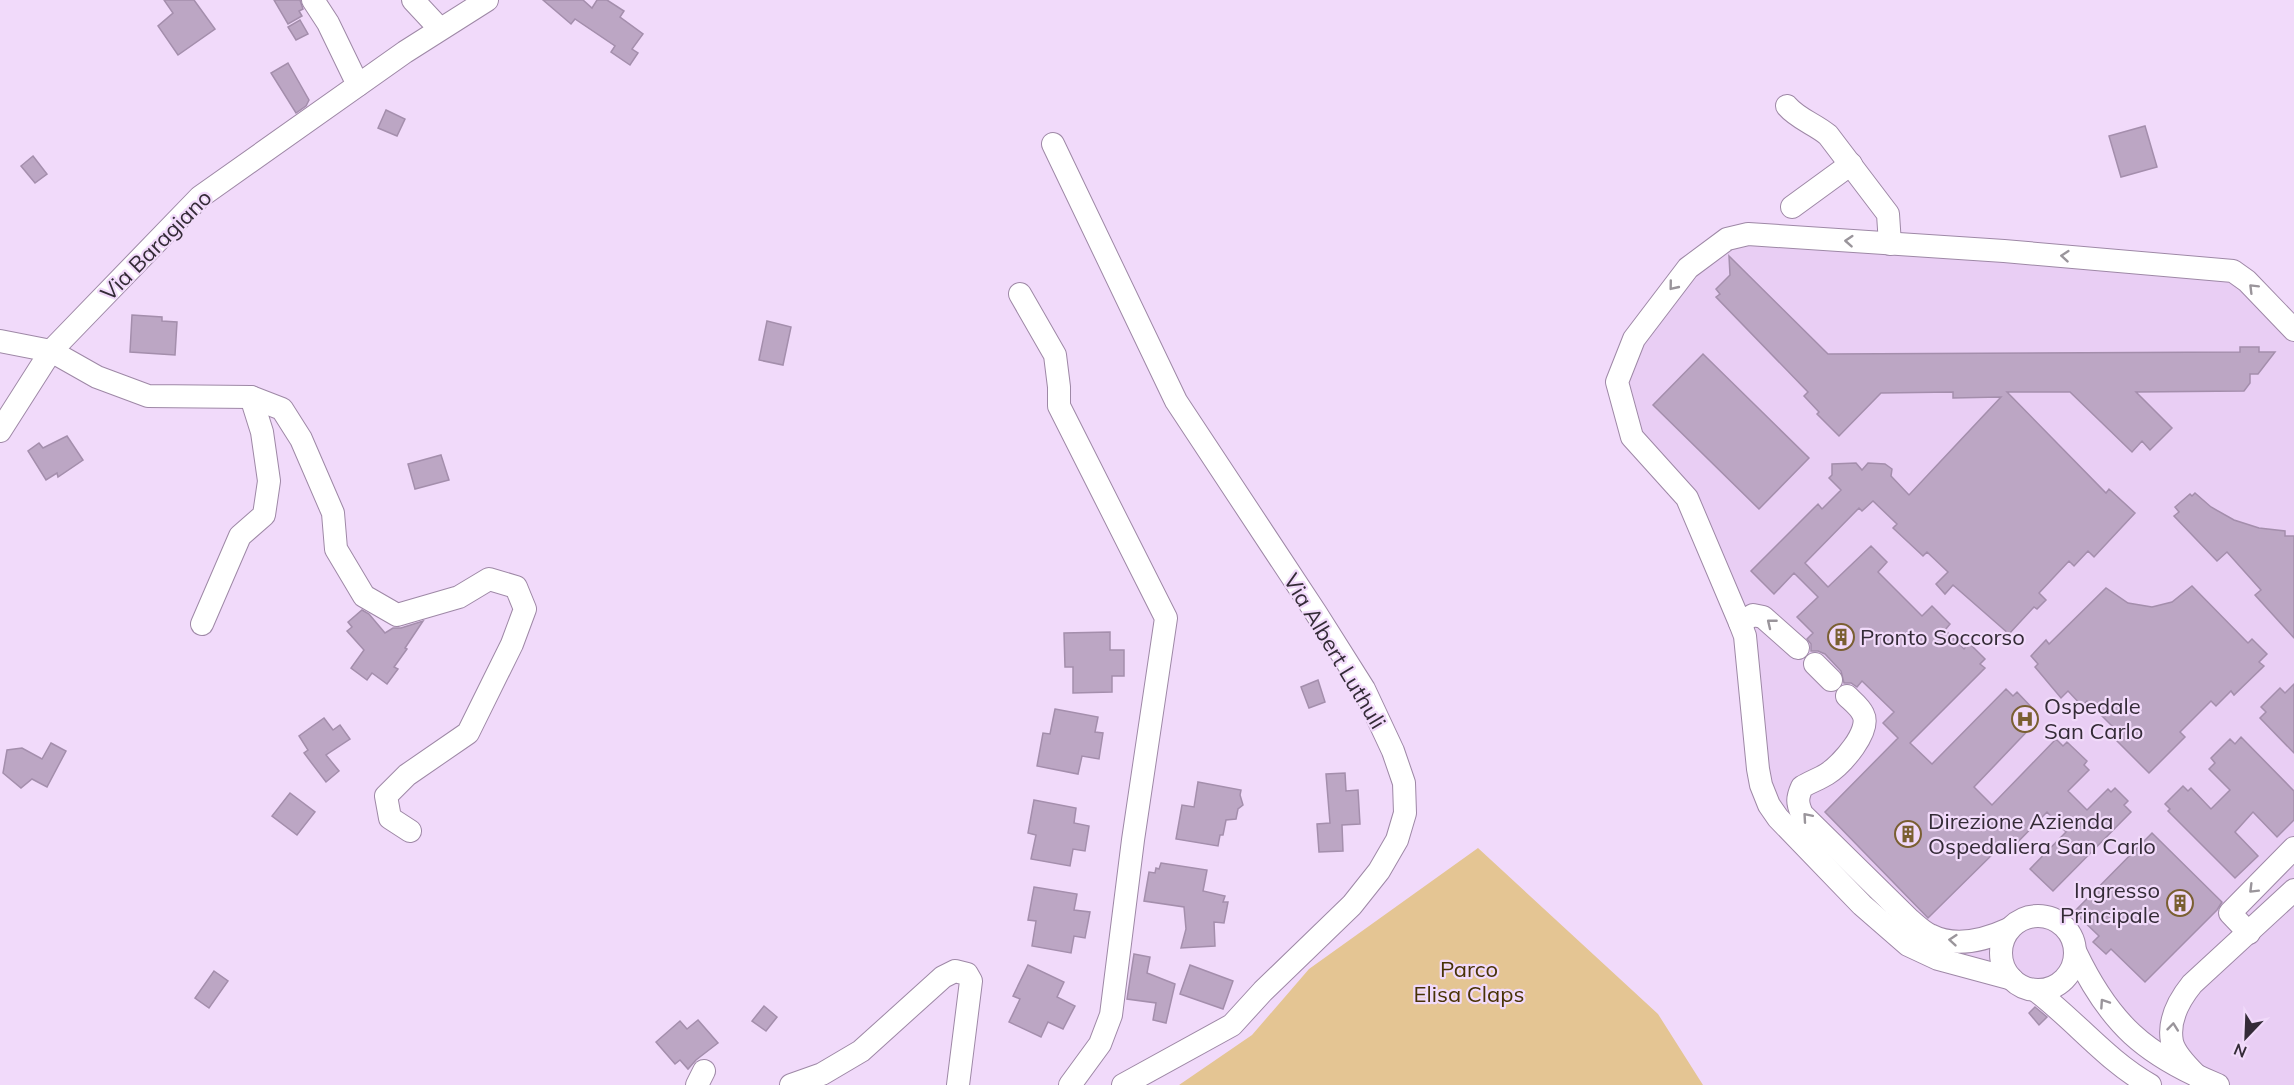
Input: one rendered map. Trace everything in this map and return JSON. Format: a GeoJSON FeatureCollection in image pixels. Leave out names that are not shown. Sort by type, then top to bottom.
{"type":"FeatureCollection","features":[{"type":"Feature","properties":{"kind":"street"},"geometry":{"type":"LineString","coordinates":[[313,0],[328,24],[358,85]]}},
{"type":"Feature","properties":{"kind":"street"},"geometry":{"type":"LineString","coordinates":[[413,0],[440,29]]}},
{"type":"Feature","properties":{"kind":"street","name":"Via Baragiano"},"geometry":{"type":"LineString","coordinates":[[0,431],[51,351],[200,197],[358,85],[487,0]]}},
{"type":"Feature","properties":{"kind":"street"},"geometry":{"type":"LineString","coordinates":[[1787,106],[1802,120],[1816,125],[1828,135],[1851,164],[1888,214],[1890,244]]}},
{"type":"Feature","properties":{"kind":"street","name":"Via Albert Luthuli"},"geometry":{"type":"LineString","coordinates":[[1053,144],[1176,401],[1364,689],[1393,752],[1404,783],[1405,813],[1397,840],[1379,872],[1352,905],[1263,991],[1232,1025],[1123,1085]]}},
{"type":"Feature","properties":{"kind":"street"},"geometry":{"type":"LineString","coordinates":[[1792,207],[1851,164]]}},
{"type":"Feature","properties":{"kind":"street"},"geometry":{"type":"LineString","coordinates":[[2076,953],[2071,972],[2062,982],[2046,990],[2026,988],[2012,979],[1938,959],[1908,945],[1862,905],[1778,818],[1769,805],[1758,769],[1744,636],[1740,623],[1688,498],[1632,436],[1617,382],[1634,339],[1656,307],[1688,268],[1727,239],[1748,234],[2168,264],[2233,272],[2247,281],[2294,330]]}},
{"type":"Feature","properties":{"kind":"street"},"geometry":{"type":"LineString","coordinates":[[1020,294],[1054,355],[1059,387],[1059,406],[1166,618],[1133,840],[1111,1015],[1107,1031],[1100,1044],[1070,1085]]}},
{"type":"Feature","properties":{"kind":"street"},"geometry":{"type":"LineString","coordinates":[[0,341],[51,351],[97,377],[148,396],[251,397],[282,409],[301,439],[333,513],[336,549],[364,596],[397,615],[459,597],[489,579],[516,587],[525,609],[512,644],[468,733],[407,775],[386,796],[390,818],[410,831]]}},
{"type":"Feature","properties":{"kind":"street"},"geometry":{"type":"LineString","coordinates":[[202,624],[240,536],[264,514],[269,481],[262,432],[251,397]]}},
{"type":"Feature","properties":{"kind":"street"},"geometry":{"type":"LineString","coordinates":[[1740,623],[1753,615],[1763,616],[1798,648]]}},
{"type":"Feature","properties":{"kind":"street"},"geometry":{"type":"LineString","coordinates":[[1815,664],[1831,680]]}},
{"type":"Feature","properties":{"kind":"street"},"geometry":{"type":"LineString","coordinates":[[1847,696],[1864,714],[1866,726],[1858,741],[1842,760],[1827,773],[1802,787],[1798,796],[1798,805],[1802,814],[1928,935],[1946,941],[1972,942],[2009,929],[2027,917],[2044,916],[2060,923],[2071,935],[2076,953],[2090,984],[2112,1015],[2164,1060],[2208,1081]]}},
{"type":"Feature","properties":{"kind":"street"},"geometry":{"type":"LineString","coordinates":[[2249,933],[2230,912],[2294,848]]}},
{"type":"Feature","properties":{"kind":"street"},"geometry":{"type":"LineString","coordinates":[[2208,1081],[2183,1062],[2172,1043],[2173,1022],[2180,999],[2192,984],[2294,891]]}},
{"type":"Feature","properties":{"kind":"street"},"geometry":{"type":"LineString","coordinates":[[2009,929],[2001,946],[2001,957],[2003,966],[2012,979]]}},
{"type":"Feature","properties":{"kind":"street"},"geometry":{"type":"LineString","coordinates":[[791,1085],[822,1074],[861,1051],[943,977],[955,971],[968,974],[971,981],[958,1085]]}},
{"type":"Feature","properties":{"kind":"street"},"geometry":{"type":"LineString","coordinates":[[2036,990],[2060,1009],[2102,1049],[2150,1085]]}},
{"type":"Feature","properties":{"kind":"shaded area","name":"Ospedale San Carlo"},"geometry":{"type":"Polygon","coordinates":[[[1748,235],[2230,273],[2294,323],[2294,1085],[2218,1085],[2164,1060],[2074,964],[2062,982],[2046,989],[2036,990],[1948,962],[1871,903],[1773,805],[1740,632],[1688,498],[1632,437],[1617,382],[1656,307],[1748,235]]]}},
{"type":"Feature","properties":{"kind":"green space","name":"Parco Elisa Claps"},"geometry":{"type":"Polygon","coordinates":[[[1478,848],[1658,1014],[1703,1085],[1179,1085],[1252,1035],[1309,969],[1478,848]]]}},
{"type":"Feature","properties":{"kind":"building"},"geometry":{"type":"Polygon","coordinates":[[[164,0],[194,0],[215,29],[178,55],[158,26],[173,13],[164,0]]]}},
{"type":"Feature","properties":{"kind":"building"},"geometry":{"type":"Polygon","coordinates":[[[274,0],[300,0],[303,9],[299,11],[302,16],[288,24],[274,0]]]}},
{"type":"Feature","properties":{"kind":"building"},"geometry":{"type":"Polygon","coordinates":[[[543,0],[583,0],[592,8],[597,0],[607,0],[624,11],[620,17],[643,34],[632,49],[638,53],[630,65],[611,52],[615,46],[575,19],[571,24],[543,0]]]}},
{"type":"Feature","properties":{"kind":"building"},"geometry":{"type":"Polygon","coordinates":[[[300,20],[308,34],[296,40],[288,27],[300,20]]]}},
{"type":"Feature","properties":{"kind":"building"},"geometry":{"type":"Polygon","coordinates":[[[288,63],[309,100],[306,106],[296,113],[271,73],[288,63]]]}},
{"type":"Feature","properties":{"kind":"building"},"geometry":{"type":"Polygon","coordinates":[[[386,110],[405,119],[397,136],[378,128],[386,110]]]}},
{"type":"Feature","properties":{"kind":"building"},"geometry":{"type":"Polygon","coordinates":[[[2145,126],[2157,167],[2121,177],[2109,136],[2145,126]]]}},
{"type":"Feature","properties":{"kind":"building"},"geometry":{"type":"Polygon","coordinates":[[[33,156],[47,174],[35,183],[21,166],[33,156]]]}},
{"type":"Feature","properties":{"kind":"building"},"geometry":{"type":"Polygon","coordinates":[[[1729,256],[1828,354],[2240,352],[2240,347],[2259,347],[2259,352],[2275,352],[2258,374],[2250,374],[2250,383],[2244,391],[2136,392],[2172,428],[2150,450],[2142,441],[2132,452],[2070,392],[2007,392],[2106,493],[2109,489],[2135,513],[2094,557],[2088,551],[2074,566],[2069,561],[2039,593],[2046,600],[2037,609],[2034,607],[2009,634],[1953,585],[1945,594],[1936,584],[1948,572],[1927,552],[1923,556],[1893,528],[1897,524],[1873,501],[1862,511],[1859,508],[1805,563],[1828,587],[1871,546],[1887,562],[1878,572],[1922,616],[1932,606],[1950,624],[1945,630],[1964,649],[1969,643],[1985,659],[1980,664],[1985,668],[1910,743],[1932,764],[2006,689],[2013,696],[2017,692],[2036,712],[2033,715],[2038,720],[1974,787],[1992,805],[2056,739],[2063,746],[2067,742],[2087,761],[2084,765],[2089,770],[2068,791],[2087,810],[2108,789],[2111,792],[2115,788],[2128,801],[2124,805],[2131,812],[2053,891],[2030,869],[2066,832],[2047,812],[2011,849],[2004,843],[1928,918],[1825,812],[1898,738],[1883,723],[1894,712],[1862,681],[1857,687],[1851,683],[1844,683],[1841,671],[1825,654],[1811,651],[1811,644],[1807,639],[1813,633],[1797,617],[1818,597],[1794,573],[1774,594],[1751,571],[1818,504],[1822,509],[1841,490],[1829,478],[1832,475],[1832,464],[1856,463],[1862,470],[1868,463],[1885,464],[1892,469],[1891,476],[1909,495],[2001,397],[1953,398],[1953,392],[1881,393],[1839,436],[1817,414],[1819,412],[1804,396],[1808,392],[1716,297],[1720,294],[1716,289],[1730,275],[1729,256]]]}},
{"type":"Feature","properties":{"kind":"building"},"geometry":{"type":"Polygon","coordinates":[[[132,315],[162,317],[162,321],[177,322],[175,355],[130,352],[132,315]]]}},
{"type":"Feature","properties":{"kind":"building"},"geometry":{"type":"Polygon","coordinates":[[[767,321],[791,327],[783,365],[759,360],[767,321]]]}},
{"type":"Feature","properties":{"kind":"building"},"geometry":{"type":"Polygon","coordinates":[[[1703,354],[1809,458],[1759,509],[1653,405],[1703,354]]]}},
{"type":"Feature","properties":{"kind":"building"},"geometry":{"type":"Polygon","coordinates":[[[67,436],[83,460],[58,477],[57,473],[46,480],[28,451],[39,443],[43,448],[67,436]]]}},
{"type":"Feature","properties":{"kind":"building"},"geometry":{"type":"Polygon","coordinates":[[[441,455],[449,480],[415,489],[408,464],[441,455]]]}},
{"type":"Feature","properties":{"kind":"building"},"geometry":{"type":"Polygon","coordinates":[[[2195,493],[2211,507],[2234,520],[2259,528],[2285,531],[2285,536],[2294,536],[2294,638],[2255,595],[2261,590],[2227,552],[2217,561],[2174,516],[2179,512],[2175,507],[2190,494],[2192,496],[2195,493]]]}},
{"type":"Feature","properties":{"kind":"building"},"geometry":{"type":"Polygon","coordinates":[[[2192,586],[2248,643],[2252,639],[2267,654],[2259,662],[2264,666],[2234,695],[2231,691],[2216,706],[2211,701],[2180,732],[2185,737],[2149,773],[2114,738],[2119,733],[2087,701],[2082,706],[2068,691],[2061,698],[2035,667],[2038,664],[2031,656],[2046,640],[2049,644],[2106,588],[2128,603],[2152,607],[2172,602],[2192,586]]]}},
{"type":"Feature","properties":{"kind":"building"},"geometry":{"type":"Polygon","coordinates":[[[362,610],[369,614],[385,633],[393,628],[401,628],[423,621],[394,667],[398,669],[387,684],[372,673],[367,680],[351,668],[364,650],[347,631],[352,627],[348,622],[362,610]]]}},
{"type":"Feature","properties":{"kind":"building"},"geometry":{"type":"Polygon","coordinates":[[[1110,632],[1110,650],[1124,650],[1124,676],[1112,676],[1112,692],[1073,693],[1073,667],[1065,667],[1064,633],[1110,632]]]}},
{"type":"Feature","properties":{"kind":"building"},"geometry":{"type":"Polygon","coordinates":[[[1318,680],[1325,702],[1309,708],[1301,687],[1318,680]]]}},
{"type":"Feature","properties":{"kind":"building"},"geometry":{"type":"Polygon","coordinates":[[[2294,684],[2294,753],[2260,718],[2266,712],[2261,707],[2280,688],[2285,693],[2294,684]]]}},
{"type":"Feature","properties":{"kind":"building"},"geometry":{"type":"Polygon","coordinates":[[[1055,709],[1098,717],[1095,732],[1103,733],[1099,759],[1082,756],[1078,774],[1037,766],[1043,733],[1050,734],[1055,709]]]}},
{"type":"Feature","properties":{"kind":"building"},"geometry":{"type":"Polygon","coordinates":[[[324,718],[333,730],[340,725],[350,739],[326,755],[339,771],[326,782],[304,753],[308,750],[299,736],[324,718]]]}},
{"type":"Feature","properties":{"kind":"building"},"geometry":{"type":"Polygon","coordinates":[[[2241,737],[2294,791],[2294,820],[2277,837],[2253,812],[2235,832],[2258,856],[2235,878],[2168,811],[2170,809],[2165,804],[2183,786],[2188,791],[2191,788],[2211,809],[2230,790],[2209,769],[2215,763],[2211,758],[2230,739],[2235,744],[2241,737]]]}},
{"type":"Feature","properties":{"kind":"building"},"geometry":{"type":"Polygon","coordinates":[[[51,743],[66,751],[47,787],[32,779],[21,788],[3,773],[7,750],[22,748],[42,759],[51,743]]]}},
{"type":"Feature","properties":{"kind":"building"},"geometry":{"type":"Polygon","coordinates":[[[1345,773],[1346,791],[1358,790],[1360,824],[1342,825],[1343,851],[1319,852],[1317,824],[1330,823],[1326,774],[1345,773]]]}},
{"type":"Feature","properties":{"kind":"building"},"geometry":{"type":"Polygon","coordinates":[[[1198,782],[1241,790],[1243,805],[1238,809],[1236,819],[1226,820],[1218,846],[1176,839],[1182,805],[1194,807],[1198,782]]]}},
{"type":"Feature","properties":{"kind":"building"},"geometry":{"type":"Polygon","coordinates":[[[290,793],[315,812],[297,835],[272,816],[290,793]]]}},
{"type":"Feature","properties":{"kind":"building"},"geometry":{"type":"Polygon","coordinates":[[[1034,800],[1076,808],[1074,823],[1089,826],[1085,851],[1073,849],[1070,866],[1031,859],[1036,835],[1028,833],[1034,800]]]}},
{"type":"Feature","properties":{"kind":"building","name":"Ingresso Principale"},"geometry":{"type":"Polygon","coordinates":[[[2152,833],[2222,902],[2217,910],[2145,982],[2111,949],[2106,954],[2093,942],[2099,936],[2074,912],[2152,833]]]}},
{"type":"Feature","properties":{"kind":"building"},"geometry":{"type":"Polygon","coordinates":[[[1161,863],[1207,870],[1203,891],[1225,896],[1223,902],[1228,902],[1224,923],[1214,922],[1215,946],[1181,948],[1186,929],[1184,907],[1144,901],[1149,872],[1155,873],[1161,863]]]}},
{"type":"Feature","properties":{"kind":"building"},"geometry":{"type":"Polygon","coordinates":[[[1034,887],[1077,894],[1074,910],[1090,912],[1085,938],[1074,936],[1071,953],[1032,946],[1036,921],[1028,920],[1034,887]]]}},
{"type":"Feature","properties":{"kind":"building"},"geometry":{"type":"Polygon","coordinates":[[[1134,954],[1150,957],[1147,973],[1175,984],[1166,1023],[1153,1020],[1156,1003],[1127,999],[1134,954]]]}},
{"type":"Feature","properties":{"kind":"building"},"geometry":{"type":"Polygon","coordinates":[[[1028,965],[1064,982],[1057,997],[1075,1006],[1063,1029],[1048,1022],[1041,1037],[1009,1022],[1020,999],[1013,996],[1028,965]]]}},
{"type":"Feature","properties":{"kind":"building"},"geometry":{"type":"Polygon","coordinates":[[[1190,965],[1233,981],[1223,1009],[1180,994],[1190,965]]]}},
{"type":"Feature","properties":{"kind":"building"},"geometry":{"type":"Polygon","coordinates":[[[214,971],[228,981],[209,1008],[195,998],[214,971]]]}},
{"type":"Feature","properties":{"kind":"building"},"geometry":{"type":"Polygon","coordinates":[[[764,1006],[777,1017],[766,1031],[752,1021],[764,1006]]]}},
{"type":"Feature","properties":{"kind":"building"},"geometry":{"type":"Polygon","coordinates":[[[2035,1007],[2047,1017],[2039,1025],[2029,1013],[2035,1007]]]}},
{"type":"Feature","properties":{"kind":"building"},"geometry":{"type":"Polygon","coordinates":[[[698,1020],[718,1043],[688,1069],[680,1060],[675,1064],[656,1042],[680,1021],[687,1029],[698,1020]]]}},
{"type":"Feature","properties":{"kind":"place","name":"Pronto Soccorso"},"geometry":{"type":"Point","coordinates":[1841,637]}},
{"type":"Feature","properties":{"kind":"place","name":"Ospedale San Carlo"},"geometry":{"type":"Point","coordinates":[2025,719]}},
{"type":"Feature","properties":{"kind":"place","name":"Direzione Azienda Ospedaliera San Carlo"},"geometry":{"type":"Point","coordinates":[1908,834]}},
{"type":"Feature","properties":{"kind":"place","name":"Ingresso Principale"},"geometry":{"type":"Point","coordinates":[2180,903]}}]}
